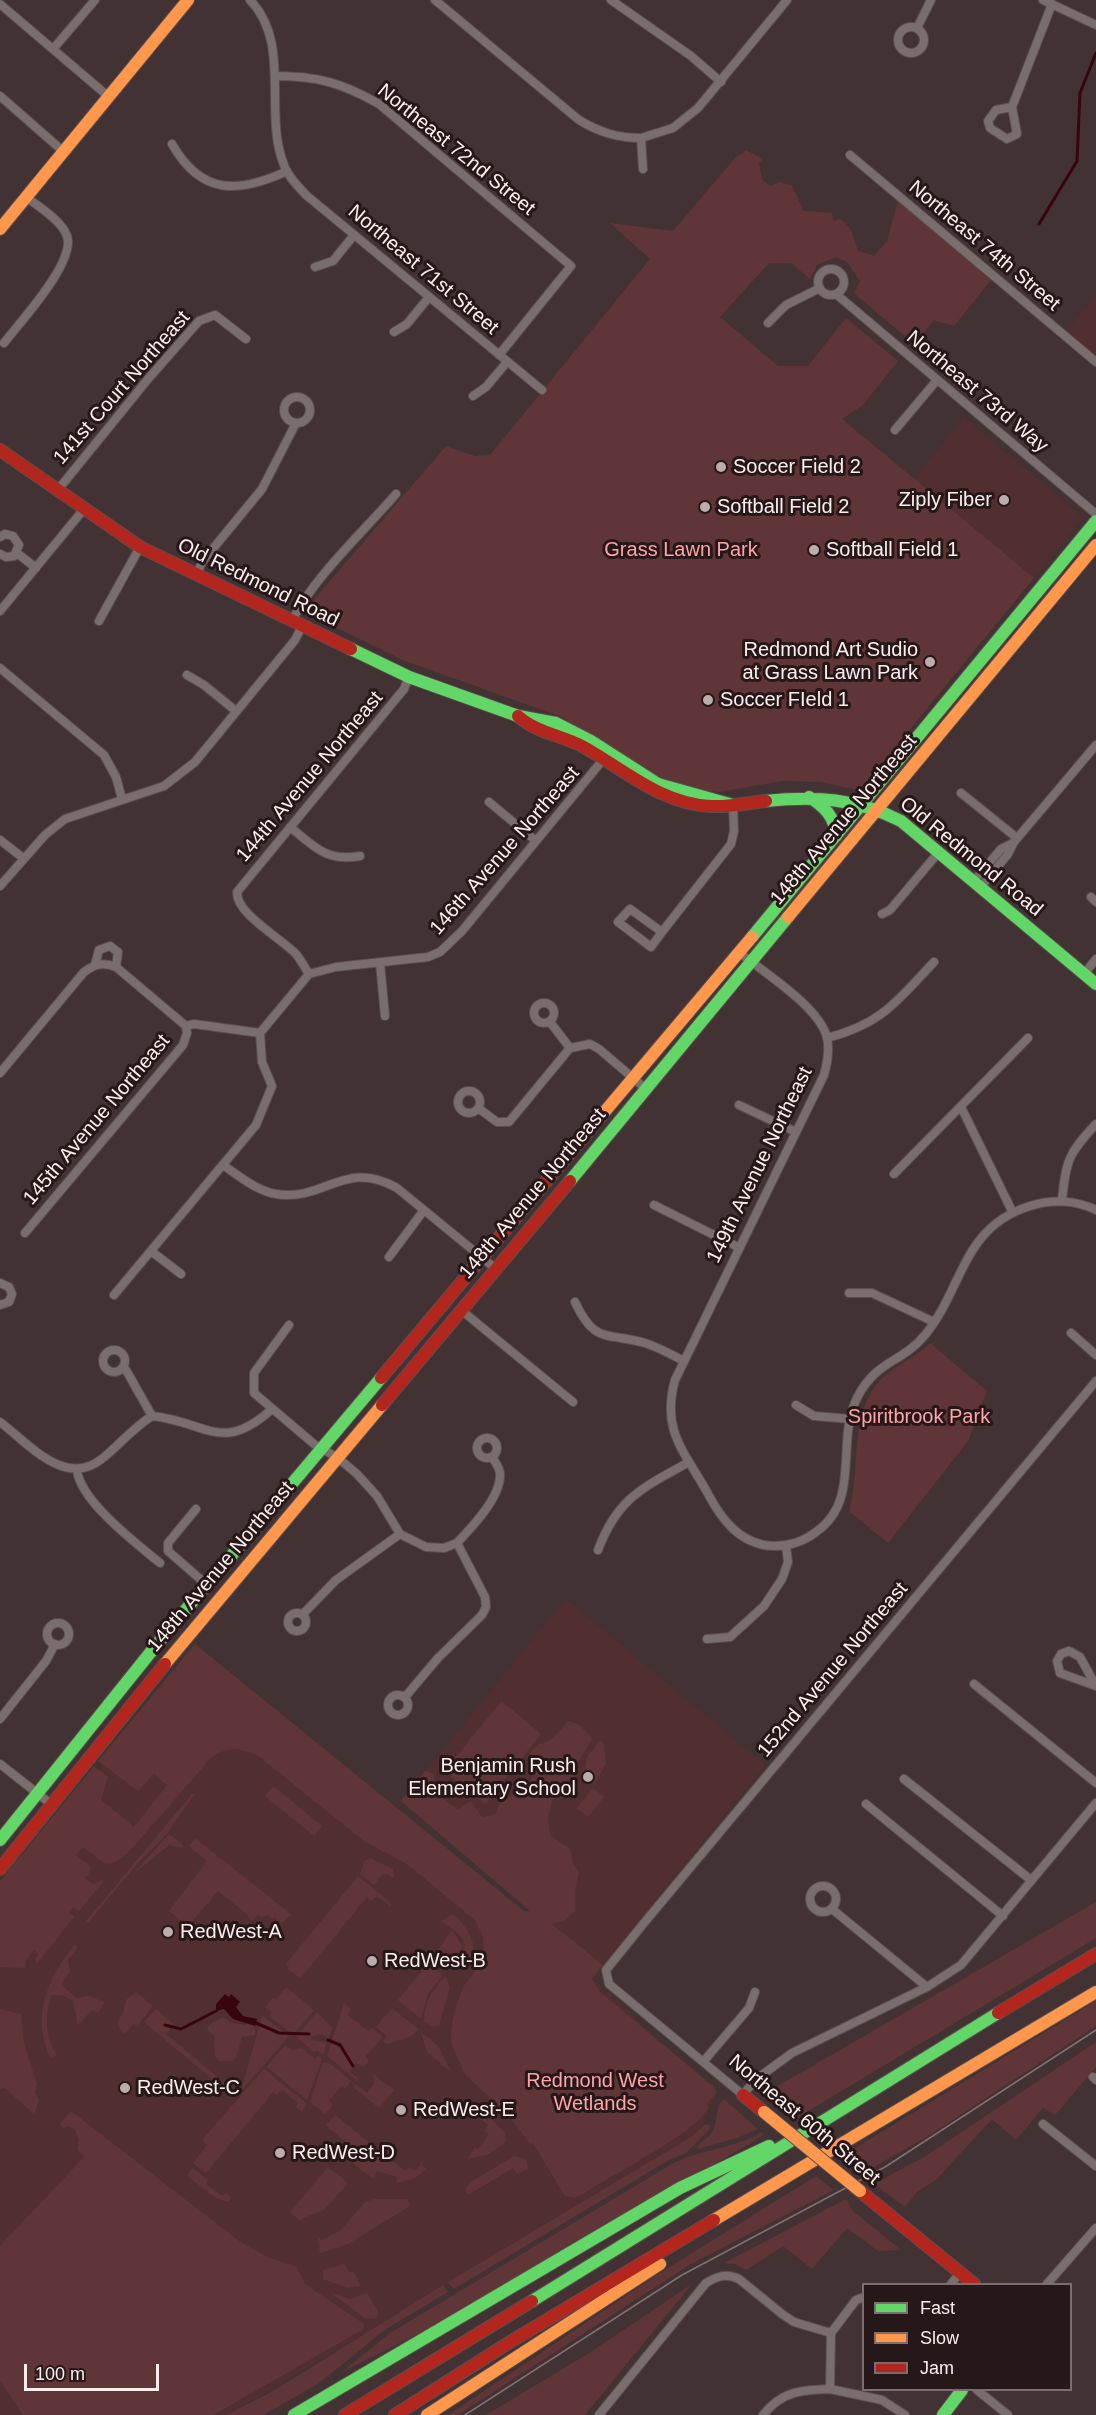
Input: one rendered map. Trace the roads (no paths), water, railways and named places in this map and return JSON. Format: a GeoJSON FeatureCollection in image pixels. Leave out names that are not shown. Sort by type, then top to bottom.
{"type":"FeatureCollection","features":[{"type":"Feature","properties":{"kind":"main road"},"geometry":{"type":"LineString","coordinates":[[0,229],[188,0]]}},
{"type":"Feature","properties":{"kind":"main road","name":"Old Redmond Road"},"geometry":{"type":"LineString","coordinates":[[0,450],[140,547],[408,676],[518,716],[525,724],[606,756],[654,792],[682,802],[707,807],[808,797],[841,798],[879,809],[901,821],[1096,984]]}},
{"type":"Feature","properties":{"kind":"main road","name":"148th Avenue Northeast"},"geometry":{"type":"LineString","coordinates":[[0,1840],[207,1585],[863,804],[1096,521]]}},
{"type":"Feature","properties":{"kind":"main road","name":"148th Avenue Northeast"},"geometry":{"type":"LineString","coordinates":[[0,1869],[51,1804],[752,963],[1096,545]]}},
{"type":"Feature","properties":{"kind":"main road"},"geometry":{"type":"LineString","coordinates":[[808,797],[828,810],[834,819],[836,836]]}},
{"type":"Feature","properties":{"kind":"main road"},"geometry":{"type":"LineString","coordinates":[[345,2415],[766,2158],[815,2124],[1096,1954]]}},
{"type":"Feature","properties":{"kind":"main road"},"geometry":{"type":"LineString","coordinates":[[395,2415],[510,2342],[1096,1992]]}},
{"type":"Feature","properties":{"kind":"main road","name":"Northeast 60th Street"},"geometry":{"type":"LineString","coordinates":[[743,2095],[973,2283]]}},
{"type":"Feature","properties":{"kind":"main road"},"geometry":{"type":"LineString","coordinates":[[294,2415],[680,2188],[815,2124]]}},
{"type":"Feature","properties":{"kind":"main road"},"geometry":{"type":"LineString","coordinates":[[431,2413],[803,2169]]}},
{"type":"Feature","properties":{"kind":"main road"},"geometry":{"type":"LineString","coordinates":[[943,2415],[961,2391]]}},
{"type":"Feature","properties":{"kind":"street"},"geometry":{"type":"LineString","coordinates":[[53,49],[95,0]]}},
{"type":"Feature","properties":{"kind":"street"},"geometry":{"type":"LineString","coordinates":[[172,144],[184,165],[211,182],[242,187],[258,184],[287,171],[276,129],[275,76],[265,22],[250,0]]}},
{"type":"Feature","properties":{"kind":"street"},"geometry":{"type":"LineString","coordinates":[[611,0],[691,56],[721,82]]}},
{"type":"Feature","properties":{"kind":"street"},"geometry":{"type":"LineString","coordinates":[[438,1],[579,120],[598,131],[621,138],[641,138],[657,135],[685,120],[721,82],[787,0]]}},
{"type":"Feature","properties":{"kind":"street"},"geometry":{"type":"LineString","coordinates":[[917,28],[930,0]]}},
{"type":"Feature","properties":{"kind":"street"},"geometry":{"type":"LineString","coordinates":[[1012,107],[1047,2],[1096,25]]}},
{"type":"Feature","properties":{"kind":"street"},"geometry":{"type":"LineString","coordinates":[[0,4],[109,97]]}},
{"type":"Feature","properties":{"kind":"street","name":"Northeast 72nd Street"},"geometry":{"type":"LineString","coordinates":[[275,76],[310,76],[331,81],[354,90],[379,104],[571,267],[499,355]]}},
{"type":"Feature","properties":{"kind":"street"},"geometry":{"type":"LineString","coordinates":[[1,99],[64,152]]}},
{"type":"Feature","properties":{"kind":"street"},"geometry":{"type":"LineString","coordinates":[[641,138],[643,169]]}},
{"type":"Feature","properties":{"kind":"street","name":"Northeast 74th Street"},"geometry":{"type":"LineString","coordinates":[[850,155],[1096,362]]}},
{"type":"Feature","properties":{"kind":"street","name":"Northeast 71st Street"},"geometry":{"type":"LineString","coordinates":[[287,171],[306,195],[542,390]]}},
{"type":"Feature","properties":{"kind":"street"},"geometry":{"type":"LineString","coordinates":[[4,343],[52,280],[64,260],[68,237],[64,229],[26,197]]}},
{"type":"Feature","properties":{"kind":"street"},"geometry":{"type":"LineString","coordinates":[[315,267],[333,261],[354,235]]}},
{"type":"Feature","properties":{"kind":"street"},"geometry":{"type":"LineString","coordinates":[[826,270],[835,270],[842,275],[844,283],[841,291],[836,294],[825,294],[820,288],[820,276],[826,270]]}},
{"type":"Feature","properties":{"kind":"street"},"geometry":{"type":"LineString","coordinates":[[768,323],[786,305],[820,288]]}},
{"type":"Feature","properties":{"kind":"street","name":"Northeast 73rd Way"},"geometry":{"type":"LineString","coordinates":[[836,294],[1096,514]]}},
{"type":"Feature","properties":{"kind":"street"},"geometry":{"type":"LineString","coordinates":[[394,332],[407,324],[429,297]]}},
{"type":"Feature","properties":{"kind":"street","name":"141st Court Northeast"},"geometry":{"type":"LineString","coordinates":[[57,491],[147,379],[199,321],[216,315],[246,339]]}},
{"type":"Feature","properties":{"kind":"street"},"geometry":{"type":"LineString","coordinates":[[473,396],[486,387],[507,362]]}},
{"type":"Feature","properties":{"kind":"street"},"geometry":{"type":"LineString","coordinates":[[895,430],[937,380]]}},
{"type":"Feature","properties":{"kind":"street"},"geometry":{"type":"LineString","coordinates":[[197,574],[202,562],[262,489],[296,423]]}},
{"type":"Feature","properties":{"kind":"street"},"geometry":{"type":"LineString","coordinates":[[0,886],[45,835],[65,819],[164,786],[180,776],[195,762],[295,640],[298,609],[332,566],[396,494]]}},
{"type":"Feature","properties":{"kind":"street"},"geometry":{"type":"LineString","coordinates":[[0,611],[84,509]]}},
{"type":"Feature","properties":{"kind":"street"},"geometry":{"type":"LineString","coordinates":[[0,537],[9,534],[16,538],[19,545],[16,553],[10,557],[0,554]]}},
{"type":"Feature","properties":{"kind":"street"},"geometry":{"type":"LineString","coordinates":[[99,621],[140,547]]}},
{"type":"Feature","properties":{"kind":"street"},"geometry":{"type":"LineString","coordinates":[[16,553],[36,568]]}},
{"type":"Feature","properties":{"kind":"street"},"geometry":{"type":"LineString","coordinates":[[0,668],[104,755],[116,777],[122,799]]}},
{"type":"Feature","properties":{"kind":"street"},"geometry":{"type":"LineString","coordinates":[[187,675],[204,685],[236,711]]}},
{"type":"Feature","properties":{"kind":"street","name":"144th Avenue Northeast"},"geometry":{"type":"LineString","coordinates":[[309,974],[296,954],[245,911],[237,898],[241,885],[404,690],[408,676]]}},
{"type":"Feature","properties":{"kind":"street"},"geometry":{"type":"LineString","coordinates":[[977,885],[1001,849],[1015,840],[1096,745]]}},
{"type":"Feature","properties":{"kind":"street","name":"146th Avenue Northeast"},"geometry":{"type":"LineString","coordinates":[[309,974],[336,967],[428,957],[440,952],[462,931],[606,756]]}},
{"type":"Feature","properties":{"kind":"street"},"geometry":{"type":"LineString","coordinates":[[961,793],[1015,840]]}},
{"type":"Feature","properties":{"kind":"street"},"geometry":{"type":"LineString","coordinates":[[489,802],[536,841]]}},
{"type":"Feature","properties":{"kind":"street"},"geometry":{"type":"LineString","coordinates":[[662,932],[630,909],[618,922],[651,947],[731,844],[734,831],[733,805]]}},
{"type":"Feature","properties":{"kind":"street"},"geometry":{"type":"LineString","coordinates":[[290,827],[322,853],[343,859],[360,856]]}},
{"type":"Feature","properties":{"kind":"street"},"geometry":{"type":"LineString","coordinates":[[0,840],[23,858]]}},
{"type":"Feature","properties":{"kind":"street"},"geometry":{"type":"LineString","coordinates":[[882,914],[890,910],[938,853]]}},
{"type":"Feature","properties":{"kind":"street"},"geometry":{"type":"LineString","coordinates":[[95,965],[99,950],[109,946],[118,952],[116,967]]}},
{"type":"Feature","properties":{"kind":"street"},"geometry":{"type":"LineString","coordinates":[[739,952],[810,1011],[827,1038],[862,1028],[879,1017],[934,962]]}},
{"type":"Feature","properties":{"kind":"street"},"geometry":{"type":"LineString","coordinates":[[1084,974],[1096,959]]}},
{"type":"Feature","properties":{"kind":"street"},"geometry":{"type":"LineString","coordinates":[[0,1073],[84,972],[95,965],[106,963],[116,967],[186,1026],[195,1024],[261,1033]]}},
{"type":"Feature","properties":{"kind":"street"},"geometry":{"type":"LineString","coordinates":[[380,963],[385,1016]]}},
{"type":"Feature","properties":{"kind":"street"},"geometry":{"type":"LineString","coordinates":[[114,1295],[256,1125],[272,1086],[262,1062],[261,1033],[309,974]]}},
{"type":"Feature","properties":{"kind":"street"},"geometry":{"type":"LineString","coordinates":[[550,1022],[570,1048]]}},
{"type":"Feature","properties":{"kind":"street","name":"145th Avenue Northeast"},"geometry":{"type":"LineString","coordinates":[[26,1233],[183,1045],[187,1033],[186,1026]]}},
{"type":"Feature","properties":{"kind":"street","name":"149th Avenue Northeast"},"geometry":{"type":"LineString","coordinates":[[786,1546],[756,1543],[735,1532],[714,1506],[689,1462],[671,1425],[669,1412],[675,1380],[824,1075],[828,1060],[827,1038]]}},
{"type":"Feature","properties":{"kind":"street"},"geometry":{"type":"LineString","coordinates":[[894,1174],[1028,1038]]}},
{"type":"Feature","properties":{"kind":"street"},"geometry":{"type":"LineString","coordinates":[[478,1108],[497,1122],[504,1124],[513,1117],[570,1048],[590,1044],[599,1048],[646,1089]]}},
{"type":"Feature","properties":{"kind":"street"},"geometry":{"type":"LineString","coordinates":[[739,1105],[796,1132]]}},
{"type":"Feature","properties":{"kind":"street"},"geometry":{"type":"LineString","coordinates":[[961,1107],[1012,1211]]}},
{"type":"Feature","properties":{"kind":"street"},"geometry":{"type":"LineString","coordinates":[[1062,1201],[1067,1162],[1074,1148],[1096,1124]]}},
{"type":"Feature","properties":{"kind":"street"},"geometry":{"type":"LineString","coordinates":[[223,1165],[254,1186],[275,1194],[310,1192],[358,1176],[371,1178],[397,1188],[496,1269]]}},
{"type":"Feature","properties":{"kind":"street"},"geometry":{"type":"LineString","coordinates":[[707,1639],[730,1637],[764,1606],[782,1579],[788,1562],[786,1546],[811,1537],[820,1530],[840,1504],[844,1487],[850,1419],[857,1398],[880,1366],[910,1350],[934,1322],[978,1239],[1012,1211],[1039,1203],[1062,1201],[1096,1210]]}},
{"type":"Feature","properties":{"kind":"street"},"geometry":{"type":"LineString","coordinates":[[654,1205],[738,1247]]}},
{"type":"Feature","properties":{"kind":"street"},"geometry":{"type":"LineString","coordinates":[[389,1257],[424,1210]]}},
{"type":"Feature","properties":{"kind":"street"},"geometry":{"type":"LineString","coordinates":[[151,1251],[181,1274]]}},
{"type":"Feature","properties":{"kind":"street"},"geometry":{"type":"LineString","coordinates":[[0,1283],[9,1287],[12,1294],[9,1302],[0,1305]]}},
{"type":"Feature","properties":{"kind":"street"},"geometry":{"type":"LineString","coordinates":[[849,1293],[872,1293],[934,1322]]}},
{"type":"Feature","properties":{"kind":"street"},"geometry":{"type":"LineString","coordinates":[[575,1302],[585,1323],[596,1332],[645,1343],[684,1361]]}},
{"type":"Feature","properties":{"kind":"street"},"geometry":{"type":"LineString","coordinates":[[461,1310],[573,1402]]}},
{"type":"Feature","properties":{"kind":"street"},"geometry":{"type":"LineString","coordinates":[[289,1324],[281,1340],[254,1374],[254,1393],[271,1410],[321,1450],[338,1458],[377,1496],[399,1534],[426,1547],[444,1548],[457,1543],[478,1520],[499,1485],[500,1472],[492,1456]]}},
{"type":"Feature","properties":{"kind":"street"},"geometry":{"type":"LineString","coordinates":[[1071,1333],[1096,1354]]}},
{"type":"Feature","properties":{"kind":"street"},"geometry":{"type":"LineString","coordinates":[[122,1368],[126,1370],[152,1416],[226,1434],[248,1429],[271,1410]]}},
{"type":"Feature","properties":{"kind":"street","name":"152nd Avenue Northeast"},"geometry":{"type":"LineString","coordinates":[[609,1984],[606,1970],[1096,1381]]}},
{"type":"Feature","properties":{"kind":"street"},"geometry":{"type":"LineString","coordinates":[[796,1405],[814,1416],[850,1419]]}},
{"type":"Feature","properties":{"kind":"street"},"geometry":{"type":"LineString","coordinates":[[0,1422],[55,1465],[77,1470],[89,1468],[102,1460],[140,1424],[152,1416]]}},
{"type":"Feature","properties":{"kind":"street"},"geometry":{"type":"LineString","coordinates":[[598,1550],[607,1526],[636,1492],[689,1462]]}},
{"type":"Feature","properties":{"kind":"street"},"geometry":{"type":"LineString","coordinates":[[77,1470],[82,1485],[109,1520],[160,1563]]}},
{"type":"Feature","properties":{"kind":"street"},"geometry":{"type":"LineString","coordinates":[[196,1509],[168,1543],[168,1551],[207,1585]]}},
{"type":"Feature","properties":{"kind":"street"},"geometry":{"type":"LineString","coordinates":[[303,1614],[336,1580],[399,1534]]}},
{"type":"Feature","properties":{"kind":"street"},"geometry":{"type":"LineString","coordinates":[[405,1697],[438,1658],[482,1615],[486,1607],[485,1597],[457,1543]]}},
{"type":"Feature","properties":{"kind":"street"},"geometry":{"type":"LineString","coordinates":[[0,1719],[46,1661],[55,1644]]}},
{"type":"Feature","properties":{"kind":"street"},"geometry":{"type":"LineString","coordinates":[[1069,1652],[1077,1654],[1096,1686],[1060,1673],[1057,1666],[1061,1654],[1069,1652]]}},
{"type":"Feature","properties":{"kind":"street"},"geometry":{"type":"LineString","coordinates":[[974,1684],[1096,1783]]}},
{"type":"Feature","properties":{"kind":"street"},"geometry":{"type":"LineString","coordinates":[[0,1764],[51,1804]]}},
{"type":"Feature","properties":{"kind":"street"},"geometry":{"type":"LineString","coordinates":[[904,1779],[1031,1880]]}},
{"type":"Feature","properties":{"kind":"street"},"geometry":{"type":"LineString","coordinates":[[743,2095],[755,2080],[792,2053],[927,1987],[961,1965],[1096,1803]]}},
{"type":"Feature","properties":{"kind":"street"},"geometry":{"type":"LineString","coordinates":[[866,1804],[1003,1916]]}},
{"type":"Feature","properties":{"kind":"street"},"geometry":{"type":"LineString","coordinates":[[832,1909],[927,1987]]}},
{"type":"Feature","properties":{"kind":"street","name":"Northeast 60th Street"},"geometry":{"type":"LineString","coordinates":[[609,1984],[743,2095]]}},
{"type":"Feature","properties":{"kind":"street"},"geometry":{"type":"LineString","coordinates":[[703,2062],[749,2008],[755,1992]]}},
{"type":"Feature","properties":{"kind":"street"},"geometry":{"type":"LineString","coordinates":[[1043,2124],[1096,2166]]}},
{"type":"Feature","properties":{"kind":"street"},"geometry":{"type":"LineString","coordinates":[[1048,2283],[1096,2228]]}},
{"type":"Feature","properties":{"kind":"street"},"geometry":{"type":"LineString","coordinates":[[952,2283],[960,2273]]}},
{"type":"Feature","properties":{"kind":"street"},"geometry":{"type":"LineString","coordinates":[[599,2415],[706,2283],[719,2276],[730,2275],[739,2279],[794,2322],[831,2333]]}},
{"type":"Feature","properties":{"kind":"street"},"geometry":{"type":"LineString","coordinates":[[830,2390],[831,2333],[856,2300],[862,2297]]}},
{"type":"Feature","properties":{"kind":"street"},"geometry":{"type":"LineString","coordinates":[[763,2415],[774,2402],[788,2393],[801,2389],[830,2390],[882,2400],[905,2415]]}},
{"type":"Feature","properties":{"kind":"street"},"geometry":{"type":"LineString","coordinates":[[978,2391],[1008,2415]]}},
{"type":"Feature","properties":{"kind":"waterway"},"geometry":{"type":"LineString","coordinates":[[1039,224],[1077,161],[1080,93],[1096,53]]}},
{"type":"Feature","properties":{"kind":"waterway"},"geometry":{"type":"LineString","coordinates":[[165,2025],[181,2029],[216,2011]]}},
{"type":"Feature","properties":{"kind":"waterway"},"geometry":{"type":"LineString","coordinates":[[256,2023],[279,2033],[309,2034]]}},
{"type":"Feature","properties":{"kind":"waterway"},"geometry":{"type":"LineString","coordinates":[[328,2040],[340,2045],[353,2066]]}},
{"type":"Feature","properties":{"kind":"tram line"},"geometry":{"type":"LineString","coordinates":[[465,2415],[682,2275],[885,2167],[1096,2030]]}},
{"type":"Feature","properties":{"kind":"place","name":"Soccer Field 2"},"geometry":{"type":"Point","coordinates":[721,467]}},
{"type":"Feature","properties":{"kind":"place","name":"Ziply Fiber"},"geometry":{"type":"Point","coordinates":[1004,500]}},
{"type":"Feature","properties":{"kind":"place","name":"Softball Field 2"},"geometry":{"type":"Point","coordinates":[705,507]}},
{"type":"Feature","properties":{"kind":"place","name":"Softball Field 1"},"geometry":{"type":"Point","coordinates":[814,550]}},
{"type":"Feature","properties":{"kind":"place","name":"Redmond Art Sudio at Grass Lawn Park"},"geometry":{"type":"Point","coordinates":[930,662]}},
{"type":"Feature","properties":{"kind":"place","name":"Soccer FIeld 1"},"geometry":{"type":"Point","coordinates":[708,700]}},
{"type":"Feature","properties":{"kind":"place","name":"Benjamin Rush Elementary School"},"geometry":{"type":"Point","coordinates":[588,1777]}},
{"type":"Feature","properties":{"kind":"place","name":"RedWest-A"},"geometry":{"type":"Point","coordinates":[168,1932]}},
{"type":"Feature","properties":{"kind":"place","name":"RedWest-B"},"geometry":{"type":"Point","coordinates":[372,1961]}},
{"type":"Feature","properties":{"kind":"place","name":"RedWest-C"},"geometry":{"type":"Point","coordinates":[125,2088]}},
{"type":"Feature","properties":{"kind":"place","name":"RedWest-E"},"geometry":{"type":"Point","coordinates":[401,2110]}},
{"type":"Feature","properties":{"kind":"place","name":"RedWest-D"},"geometry":{"type":"Point","coordinates":[280,2153]}},
{"type":"Feature","properties":{"kind":"park label","name":"Grass Lawn Park"},"geometry":{"type":"Point","coordinates":[681,550]}},
{"type":"Feature","properties":{"kind":"park label","name":"Spiritbrook Park"},"geometry":{"type":"Point","coordinates":[919,1417]}},
{"type":"Feature","properties":{"kind":"park label","name":"Redmond West Wetlands"},"geometry":{"type":"Point","coordinates":[595,2092]}}]}
